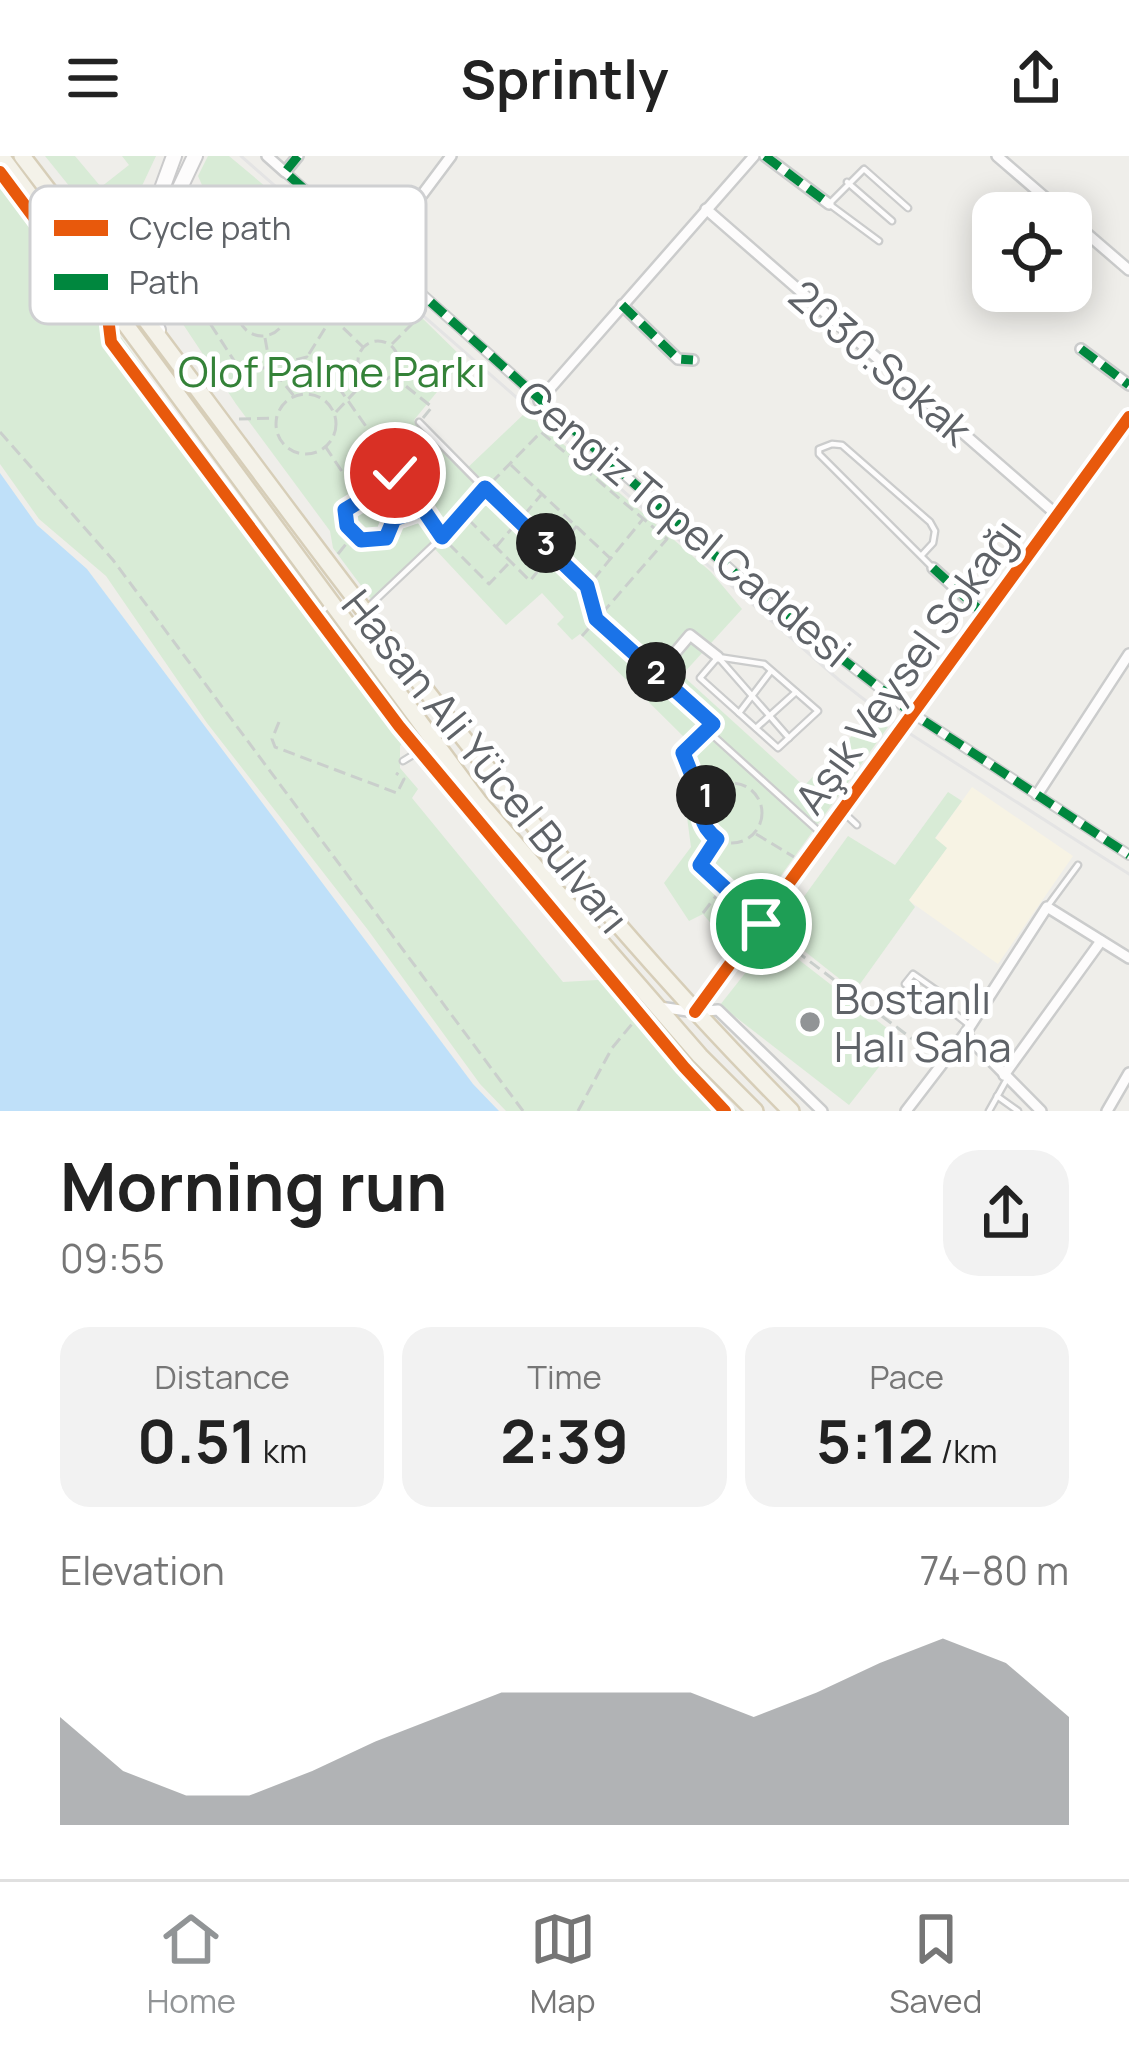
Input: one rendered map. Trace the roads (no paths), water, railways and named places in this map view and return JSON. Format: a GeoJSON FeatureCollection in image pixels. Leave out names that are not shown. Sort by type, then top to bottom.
{"type":"FeatureCollection","features":[{"type":"Feature","properties":{"kind":"main road","name":"Hasan Ali Yücel Bulvarı"},"geometry":{"type":"LineString","coordinates":[[1,156],[30,194]]}},
{"type":"Feature","properties":{"kind":"main road","name":"Hasan Ali Yücel Bulvarı"},"geometry":{"type":"LineString","coordinates":[[22,156],[45,186]]}},
{"type":"Feature","properties":{"kind":"main road"},"geometry":{"type":"LineString","coordinates":[[163,186],[174,156]]}},
{"type":"Feature","properties":{"kind":"main road"},"geometry":{"type":"LineString","coordinates":[[179,186],[195,156]]}},
{"type":"Feature","properties":{"kind":"main road","name":"Hasan Ali Yücel Bulvarı"},"geometry":{"type":"LineString","coordinates":[[128,324],[479,802],[649,1007],[755,1111]]}},
{"type":"Feature","properties":{"kind":"main road","name":"Hasan Ali Yücel Bulvarı"},"geometry":{"type":"LineString","coordinates":[[149,324],[437,707],[631,944],[791,1111]]}},
{"type":"Feature","properties":{"kind":"main road"},"geometry":{"type":"LineString","coordinates":[[154,324],[161,341]]}},
{"type":"Feature","properties":{"kind":"street","name":"Cengiz Topel Caddesi"},"geometry":{"type":"LineString","coordinates":[[268,156],[300,186]]}},
{"type":"Feature","properties":{"kind":"street"},"geometry":{"type":"LineString","coordinates":[[285,172],[298,156]]}},
{"type":"Feature","properties":{"kind":"street"},"geometry":{"type":"LineString","coordinates":[[426,189],[451,156]]}},
{"type":"Feature","properties":{"kind":"street"},"geometry":{"type":"LineString","coordinates":[[539,401],[754,156]]}},
{"type":"Feature","properties":{"kind":"street"},"geometry":{"type":"LineString","coordinates":[[765,156],[829,204]]}},
{"type":"Feature","properties":{"kind":"street"},"geometry":{"type":"LineString","coordinates":[[997,156],[1039,192]]}},
{"type":"Feature","properties":{"kind":"street","name":"2030.Sokak"},"geometry":{"type":"LineString","coordinates":[[706,209],[1057,515]]}},
{"type":"Feature","properties":{"kind":"street"},"geometry":{"type":"LineString","coordinates":[[1092,238],[1129,270]]}},
{"type":"Feature","properties":{"kind":"street","name":"Cengiz Topel Caddesi"},"geometry":{"type":"LineString","coordinates":[[426,299],[757,593],[912,713],[1129,855]]}},
{"type":"Feature","properties":{"kind":"street"},"geometry":{"type":"LineString","coordinates":[[622,305],[678,359],[693,360]]}},
{"type":"Feature","properties":{"kind":"street"},"geometry":{"type":"LineString","coordinates":[[1081,349],[1129,385]]}},
{"type":"Feature","properties":{"kind":"street","name":"Aşık Veysel Sokağı"},"geometry":{"type":"LineString","coordinates":[[695,1012],[1129,417]]}},
{"type":"Feature","properties":{"kind":"street"},"geometry":{"type":"LineString","coordinates":[[1116,434],[1129,444]]}},
{"type":"Feature","properties":{"kind":"street"},"geometry":{"type":"LineString","coordinates":[[932,568],[984,614]]}},
{"type":"Feature","properties":{"kind":"street"},"geometry":{"type":"LineString","coordinates":[[657,674],[689,635],[718,657]]}},
{"type":"Feature","properties":{"kind":"street"},"geometry":{"type":"LineString","coordinates":[[1037,795],[1129,654]]}},
{"type":"Feature","properties":{"kind":"street"},"geometry":{"type":"LineString","coordinates":[[907,1111],[967,1030],[1047,907],[1129,958]]}},
{"type":"Feature","properties":{"kind":"street"},"geometry":{"type":"LineString","coordinates":[[1005,1077],[1101,940]]}},
{"type":"Feature","properties":{"kind":"street"},"geometry":{"type":"LineString","coordinates":[[649,1007],[718,1010],[822,1111]]}},
{"type":"Feature","properties":{"kind":"street"},"geometry":{"type":"LineString","coordinates":[[967,1030],[1005,1077],[1041,1111]]}},
{"type":"Feature","properties":{"kind":"street"},"geometry":{"type":"LineString","coordinates":[[1107,1111],[1129,1073]]}},
{"type":"Feature","properties":{"kind":"lane"},"geometry":{"type":"LineString","coordinates":[[879,241],[829,204],[847,182],[864,169],[908,208]]}},
{"type":"Feature","properties":{"kind":"lane"},"geometry":{"type":"LineString","coordinates":[[847,182],[892,221]]}},
{"type":"Feature","properties":{"kind":"lane"},"geometry":{"type":"LineString","coordinates":[[419,422],[587,586],[596,619],[713,724],[708,731],[824,836]]}},
{"type":"Feature","properties":{"kind":"lane"},"geometry":{"type":"LineString","coordinates":[[921,556],[933,543],[930,522],[842,445],[819,449],[932,568]]}},
{"type":"Feature","properties":{"kind":"lane"},"geometry":{"type":"LineString","coordinates":[[365,611],[485,488]]}},
{"type":"Feature","properties":{"kind":"lane"},"geometry":{"type":"LineString","coordinates":[[315,617],[334,602]]}},
{"type":"Feature","properties":{"kind":"lane"},"geometry":{"type":"LineString","coordinates":[[718,657],[764,664],[818,711],[778,748],[700,678],[718,657]]}},
{"type":"Feature","properties":{"kind":"lane"},"geometry":{"type":"LineString","coordinates":[[718,657],[789,738]]}},
{"type":"Feature","properties":{"kind":"lane"},"geometry":{"type":"LineString","coordinates":[[739,713],[771,670]]}},
{"type":"Feature","properties":{"kind":"lane"},"geometry":{"type":"LineString","coordinates":[[756,728],[796,692]]}},
{"type":"Feature","properties":{"kind":"lane"},"geometry":{"type":"LineString","coordinates":[[403,761],[436,740]]}},
{"type":"Feature","properties":{"kind":"lane"},"geometry":{"type":"LineString","coordinates":[[842,811],[857,825]]}},
{"type":"Feature","properties":{"kind":"lane"},"geometry":{"type":"LineString","coordinates":[[1047,907],[1078,866]]}},
{"type":"Feature","properties":{"kind":"lane"},"geometry":{"type":"LineString","coordinates":[[913,974],[943,995],[939,1001],[935,1006],[905,984],[913,974]]}},
{"type":"Feature","properties":{"kind":"lane"},"geometry":{"type":"LineString","coordinates":[[939,1001],[967,1030]]}},
{"type":"Feature","properties":{"kind":"lane"},"geometry":{"type":"LineString","coordinates":[[989,1111],[1005,1077]]}},
{"type":"Feature","properties":{"kind":"lane"},"geometry":{"type":"LineString","coordinates":[[997,1096],[1018,1111]]}},
{"type":"Feature","properties":{"kind":"water"},"geometry":{"type":"Polygon","coordinates":[[[0,473],[37,525],[87,569],[473,1084],[499,1111],[0,1111],[0,473]]]}},
{"type":"Feature","properties":{"kind":"tram line"},"geometry":{"type":"LineString","coordinates":[[241,156],[275,186]]}},
{"type":"Feature","properties":{"kind":"tram line"},"geometry":{"type":"LineString","coordinates":[[426,318],[839,680],[901,728],[1129,874]]}},
{"type":"Feature","properties":{"kind":"place","name":"Bostanlı Halı Saha"},"geometry":{"type":"Point","coordinates":[810,1022]}},
{"type":"Feature","properties":{"kind":"park label","name":"Olof Palme Parkı"},"geometry":{"type":"Point","coordinates":[332,371]}}]}
